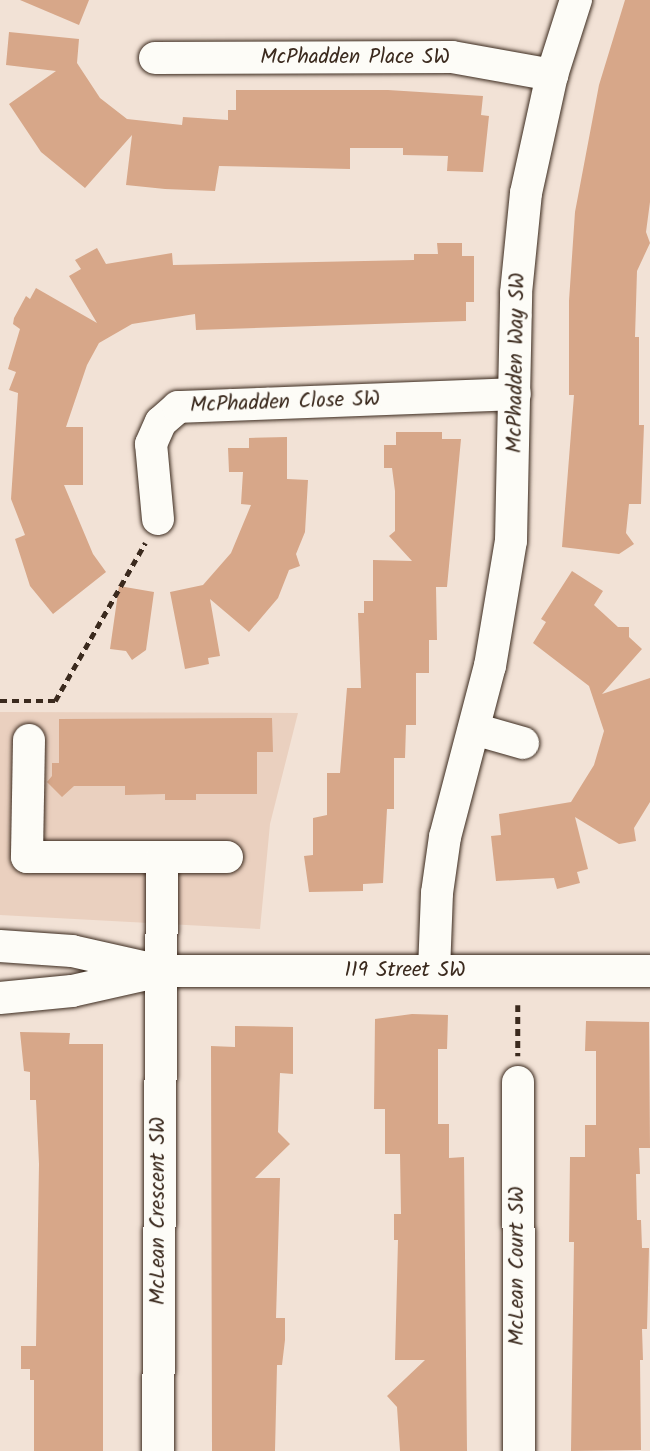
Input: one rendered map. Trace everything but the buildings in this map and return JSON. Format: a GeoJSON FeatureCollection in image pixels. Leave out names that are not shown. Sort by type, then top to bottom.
{"type":"FeatureCollection","features":[{"type":"Feature","properties":{"kind":"street","name":"McPhadden Way SW"},"geometry":{"type":"LineString","coordinates":[[434,971],[441,861],[501,612],[511,541],[519,246],[528,182],[552,75],[576,0]]}},
{"type":"Feature","properties":{"kind":"street","name":"McPhadden Place SW"},"geometry":{"type":"LineString","coordinates":[[155,58],[452,57],[552,75]]}},
{"type":"Feature","properties":{"kind":"street","name":"McPhadden Close SW"},"geometry":{"type":"LineString","coordinates":[[158,519],[151,444],[161,422],[178,407],[515,394]]}},
{"type":"Feature","properties":{"kind":"street"},"geometry":{"type":"LineString","coordinates":[[474,729],[523,743]]}},
{"type":"Feature","properties":{"kind":"street"},"geometry":{"type":"LineString","coordinates":[[29,740],[27,857],[228,857]]}},
{"type":"Feature","properties":{"kind":"street","name":"McLean Crescent SW"},"geometry":{"type":"LineString","coordinates":[[158,1451],[162,857]]}},
{"type":"Feature","properties":{"kind":"street","name":"119 Street SW"},"geometry":{"type":"LineString","coordinates":[[0,946],[72,951],[160,971],[650,971]]}},
{"type":"Feature","properties":{"kind":"street","name":"119 Street SW"},"geometry":{"type":"LineString","coordinates":[[0,998],[72,991],[160,971]]}},
{"type":"Feature","properties":{"kind":"street","name":"McLean Court SW"},"geometry":{"type":"LineString","coordinates":[[518,1082],[519,1451]]}},
{"type":"Feature","properties":{"kind":"path"},"geometry":{"type":"LineString","coordinates":[[0,701],[55,701],[158,519]]}},
{"type":"Feature","properties":{"kind":"path"},"geometry":{"type":"LineString","coordinates":[[518,1005],[518,1082]]}},
{"type":"Feature","properties":{"kind":"shaded area"},"geometry":{"type":"Polygon","coordinates":[[[0,712],[298,713],[270,824],[260,929],[0,915],[0,712]]]}}]}
